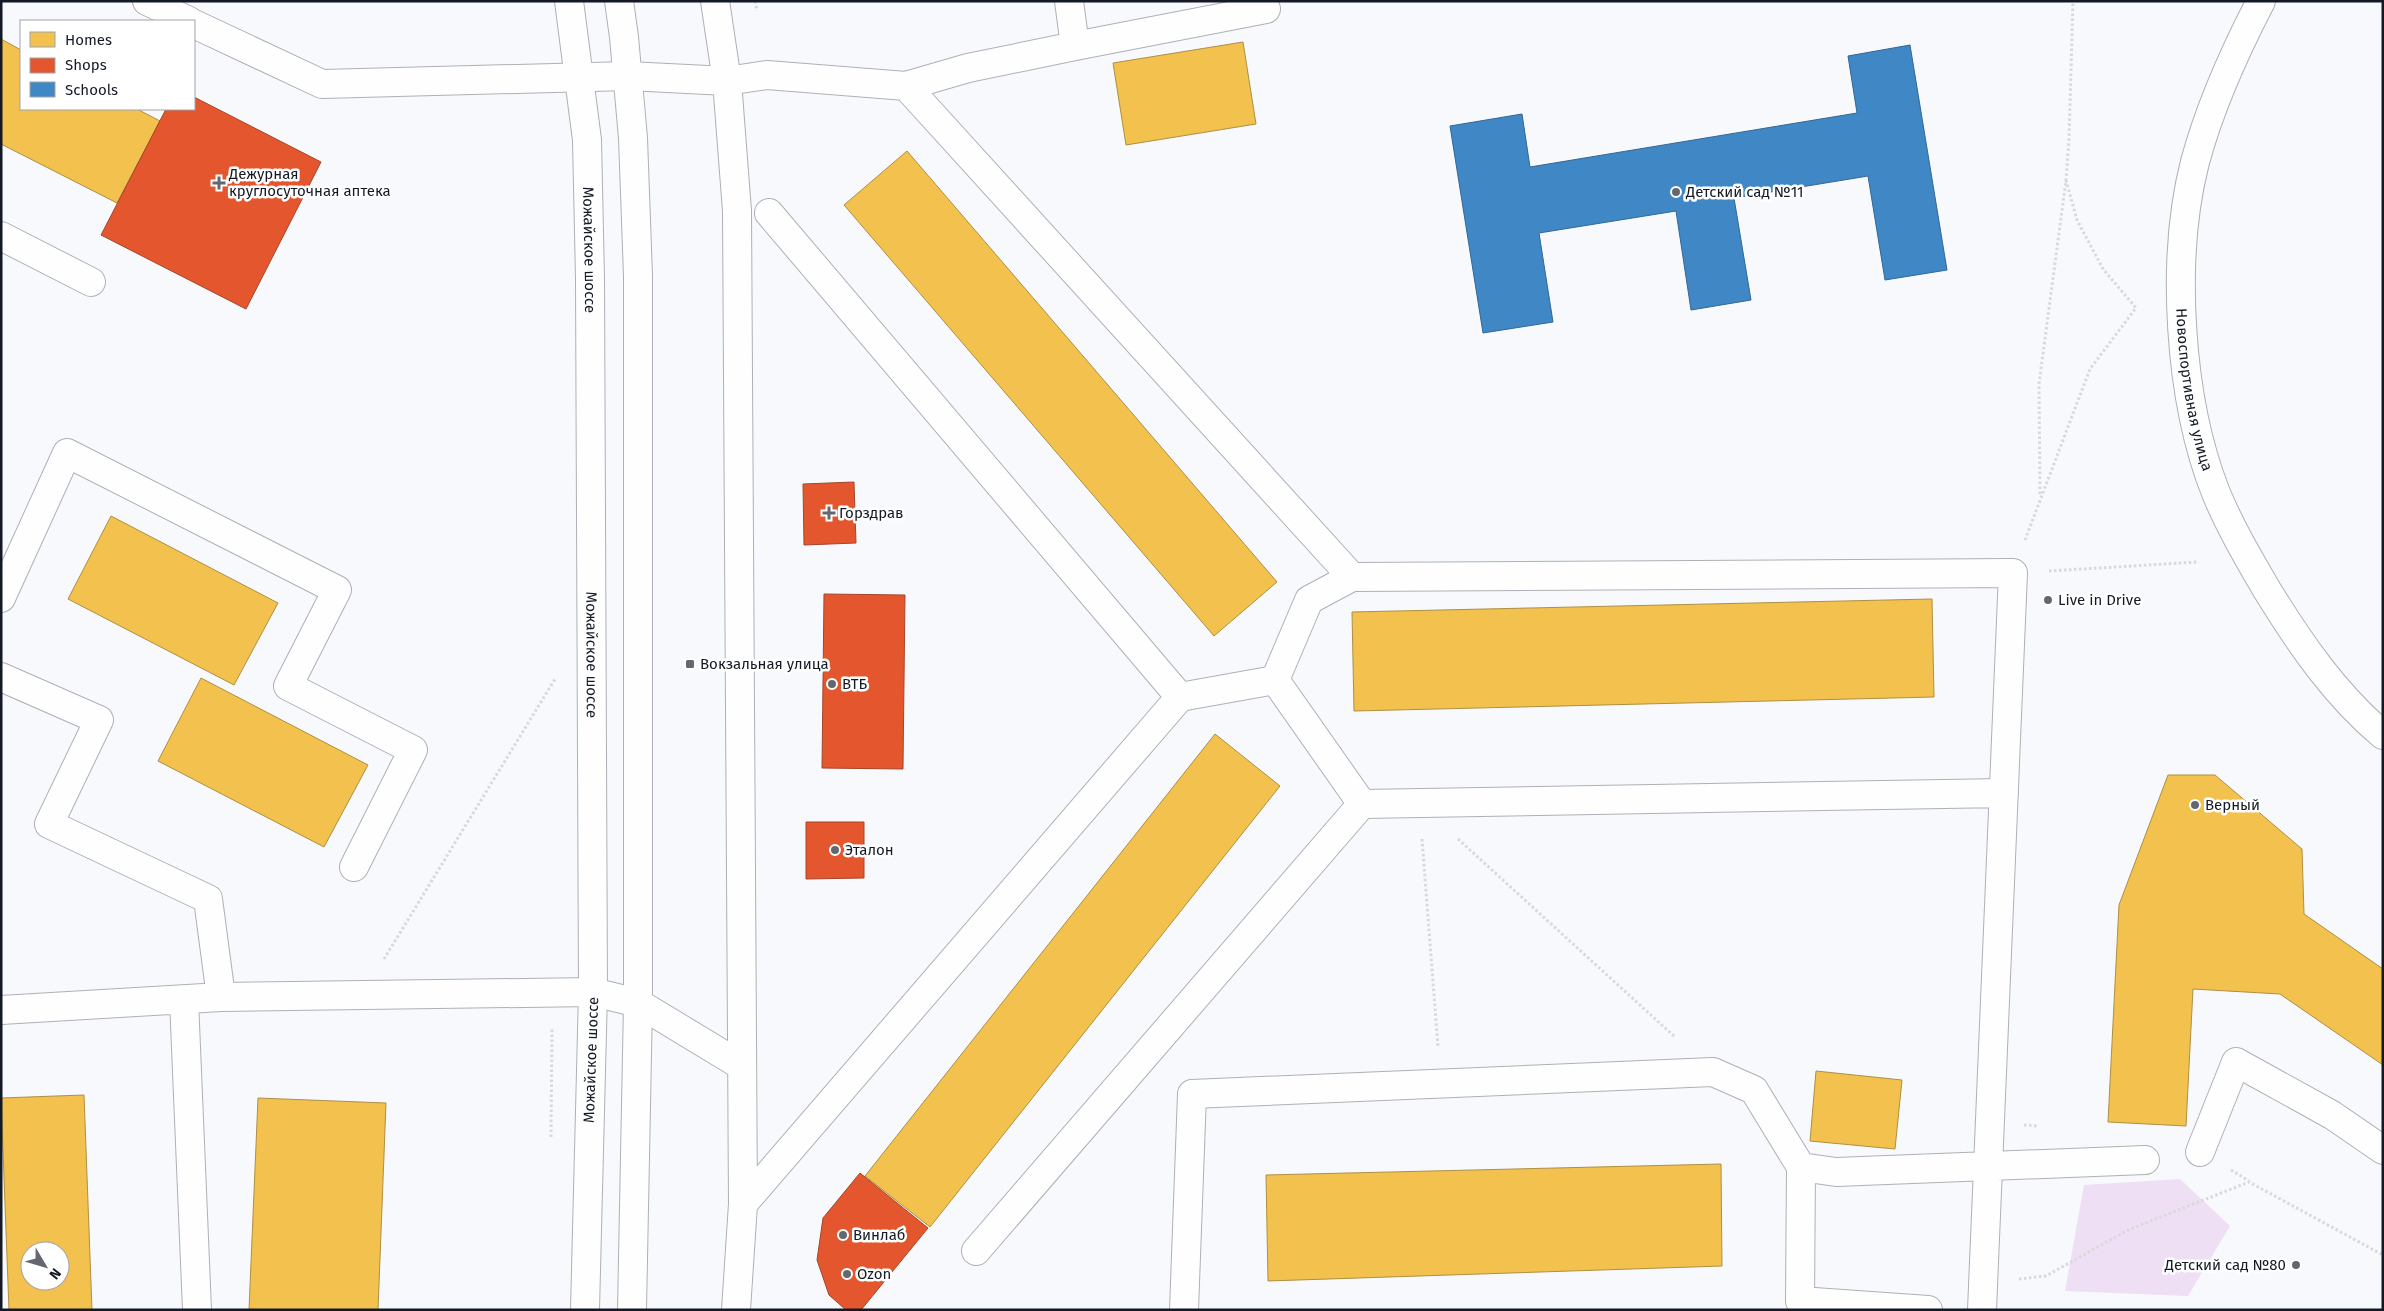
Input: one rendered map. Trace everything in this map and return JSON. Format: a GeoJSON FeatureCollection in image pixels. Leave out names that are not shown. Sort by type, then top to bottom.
{"type":"FeatureCollection","features":[{"type":"Feature","properties":{"kind":"main road"},"geometry":{"type":"LineString","coordinates":[[147,1],[187,20]]}},
{"type":"Feature","properties":{"kind":"main road","name":"Можайское шоссе"},"geometry":{"type":"LineString","coordinates":[[569,1],[587,140],[590,278],[593,992],[584,1310]]}},
{"type":"Feature","properties":{"kind":"main road"},"geometry":{"type":"LineString","coordinates":[[618,1],[628,76],[633,138],[638,276],[638,1003],[632,1310]]}},
{"type":"Feature","properties":{"kind":"main road"},"geometry":{"type":"LineString","coordinates":[[715,1],[727,81],[737,211],[742,1204],[736,1310]]}},
{"type":"Feature","properties":{"kind":"main road"},"geometry":{"type":"LineString","coordinates":[[1069,1],[1075,46]]}},
{"type":"Feature","properties":{"kind":"main road","name":"Новоспортивная улица"},"geometry":{"type":"LineString","coordinates":[[2260,1],[2229,62],[2195,162],[2181,237],[2180,294],[2194,421],[2216,493],[2249,559],[2268,591],[2297,639],[2363,719],[2383,735]]}},
{"type":"Feature","properties":{"kind":"main road"},"geometry":{"type":"LineString","coordinates":[[195,24],[322,84],[628,76],[727,81],[768,75],[906,86],[968,68],[1266,8]]}},
{"type":"Feature","properties":{"kind":"main road"},"geometry":{"type":"LineString","coordinates":[[906,86],[1352,577]]}},
{"type":"Feature","properties":{"kind":"main road"},"geometry":{"type":"LineString","coordinates":[[769,213],[1180,697]]}},
{"type":"Feature","properties":{"kind":"main road"},"geometry":{"type":"LineString","coordinates":[[1,236],[91,282]]}},
{"type":"Feature","properties":{"kind":"main road"},"geometry":{"type":"LineString","coordinates":[[1,598],[67,453],[337,590],[288,686],[413,750],[354,867]]}},
{"type":"Feature","properties":{"kind":"main road"},"geometry":{"type":"LineString","coordinates":[[1275,680],[1308,600],[1352,577],[2013,573],[1982,1297]]}},
{"type":"Feature","properties":{"kind":"main road"},"geometry":{"type":"LineString","coordinates":[[1,676],[99,720],[49,824],[208,899],[221,997]]}},
{"type":"Feature","properties":{"kind":"main road"},"geometry":{"type":"LineString","coordinates":[[742,1204],[1180,697],[1275,680]]}},
{"type":"Feature","properties":{"kind":"main road"},"geometry":{"type":"LineString","coordinates":[[1275,680],[1362,804]]}},
{"type":"Feature","properties":{"kind":"main road"},"geometry":{"type":"LineString","coordinates":[[976,1251],[1362,804],[2004,793]]}},
{"type":"Feature","properties":{"kind":"main road"},"geometry":{"type":"LineString","coordinates":[[1,1010],[221,997],[593,992],[638,1003],[742,1066]]}},
{"type":"Feature","properties":{"kind":"main road"},"geometry":{"type":"LineString","coordinates":[[184,1000],[197,1310]]}},
{"type":"Feature","properties":{"kind":"main road"},"geometry":{"type":"LineString","coordinates":[[2200,1152],[2236,1062],[2332,1115],[2383,1150]]}},
{"type":"Feature","properties":{"kind":"main road"},"geometry":{"type":"LineString","coordinates":[[1184,1310],[1192,1094],[1713,1072],[1754,1090],[1801,1167],[1800,1301],[1928,1310]]}},
{"type":"Feature","properties":{"kind":"main road"},"geometry":{"type":"LineString","coordinates":[[1801,1167],[1836,1172],[2145,1160]]}},
{"type":"Feature","properties":{"kind":"path"},"geometry":{"type":"LineString","coordinates":[[755,1],[757,11]]}},
{"type":"Feature","properties":{"kind":"path"},"geometry":{"type":"LineString","coordinates":[[2040,498],[2039,384],[2066,180],[2073,1]]}},
{"type":"Feature","properties":{"kind":"path"},"geometry":{"type":"LineString","coordinates":[[2066,180],[2077,220],[2103,269],[2136,308],[2090,368],[2013,573],[2198,562]]}},
{"type":"Feature","properties":{"kind":"path"},"geometry":{"type":"LineString","coordinates":[[384,959],[559,672]]}},
{"type":"Feature","properties":{"kind":"path"},"geometry":{"type":"LineString","coordinates":[[1419,803],[1713,1072]]}},
{"type":"Feature","properties":{"kind":"path"},"geometry":{"type":"LineString","coordinates":[[1419,803],[1440,1083]]}},
{"type":"Feature","properties":{"kind":"path"},"geometry":{"type":"LineString","coordinates":[[1982,1297],[2046,1276],[2128,1230],[2249,1182],[2383,1255]]}},
{"type":"Feature","properties":{"kind":"shaded area"},"geometry":{"type":"Polygon","coordinates":[[[2180,1179],[2230,1226],[2188,1296],[2065,1291],[2084,1185],[2180,1179]]]}},
{"type":"Feature","properties":{"kind":"building: Homes"},"geometry":{"type":"Polygon","coordinates":[[[1,39],[20,49],[20,110],[139,110],[160,121],[117,203],[1,144],[1,39]]]}},
{"type":"Feature","properties":{"kind":"building: Homes"},"geometry":{"type":"Polygon","coordinates":[[[1243,42],[1256,124],[1126,145],[1113,63],[1243,42]]]}},
{"type":"Feature","properties":{"kind":"building: Homes"},"geometry":{"type":"Polygon","coordinates":[[[907,151],[1277,582],[1214,636],[844,205],[907,151]]]}},
{"type":"Feature","properties":{"kind":"building: Homes"},"geometry":{"type":"Polygon","coordinates":[[[111,516],[278,603],[234,685],[68,599],[111,516]]]}},
{"type":"Feature","properties":{"kind":"building: Homes"},"geometry":{"type":"Polygon","coordinates":[[[1932,599],[1934,697],[1354,711],[1352,612],[1932,599]]]}},
{"type":"Feature","properties":{"kind":"building: Homes"},"geometry":{"type":"Polygon","coordinates":[[[201,678],[368,765],[324,847],[158,761],[201,678]]]}},
{"type":"Feature","properties":{"kind":"building: Homes"},"geometry":{"type":"Polygon","coordinates":[[[1215,734],[1280,786],[930,1227],[865,1176],[1215,734]]]}},
{"type":"Feature","properties":{"kind":"building: Homes"},"geometry":{"type":"Polygon","coordinates":[[[2168,775],[2215,775],[2302,849],[2304,914],[2383,969],[2383,1065],[2280,994],[2193,989],[2186,1126],[2108,1122],[2119,905],[2168,775]]]}},
{"type":"Feature","properties":{"kind":"building: Homes"},"geometry":{"type":"Polygon","coordinates":[[[1816,1071],[1902,1080],[1895,1149],[1810,1141],[1816,1071]]]}},
{"type":"Feature","properties":{"kind":"building: Homes"},"geometry":{"type":"Polygon","coordinates":[[[84,1095],[92,1310],[9,1310],[1,1098],[84,1095]]]}},
{"type":"Feature","properties":{"kind":"building: Homes"},"geometry":{"type":"Polygon","coordinates":[[[258,1098],[386,1103],[378,1310],[249,1310],[258,1098]]]}},
{"type":"Feature","properties":{"kind":"building: Homes"},"geometry":{"type":"Polygon","coordinates":[[[1721,1164],[1722,1266],[1268,1281],[1266,1175],[1721,1164]]]}},
{"type":"Feature","properties":{"kind":"building: Shops","name":"Дежурная круглосуточная аптека"},"geometry":{"type":"Polygon","coordinates":[[[195,98],[321,162],[246,309],[101,235],[165,110],[195,110],[195,98]]]}},
{"type":"Feature","properties":{"kind":"building: Shops","name":"Горздрав"},"geometry":{"type":"Polygon","coordinates":[[[854,482],[856,543],[804,545],[803,484],[854,482]]]}},
{"type":"Feature","properties":{"kind":"building: Shops"},"geometry":{"type":"Polygon","coordinates":[[[824,594],[905,595],[903,769],[822,768],[824,594]]]}},
{"type":"Feature","properties":{"kind":"building: Shops","name":"Эталон"},"geometry":{"type":"Polygon","coordinates":[[[806,822],[864,822],[864,878],[806,879],[806,822]]]}},
{"type":"Feature","properties":{"kind":"building: Shops"},"geometry":{"type":"Polygon","coordinates":[[[860,1173],[928,1228],[861,1310],[846,1310],[829,1295],[817,1260],[823,1218],[860,1173]]]}},
{"type":"Feature","properties":{"kind":"building: Schools"},"geometry":{"type":"Polygon","coordinates":[[[1910,45],[1947,270],[1885,280],[1868,176],[1734,198],[1751,300],[1691,310],[1676,211],[1539,233],[1553,322],[1483,333],[1450,126],[1522,114],[1530,167],[1857,113],[1848,56],[1910,45]]]}},
{"type":"Feature","properties":{"kind":"place","name":"Дежурная круглосуточная аптека"},"geometry":{"type":"Point","coordinates":[219,183]}},
{"type":"Feature","properties":{"kind":"place","name":"Детский сад №11"},"geometry":{"type":"Point","coordinates":[1676,192]}},
{"type":"Feature","properties":{"kind":"place","name":"Горздрав"},"geometry":{"type":"Point","coordinates":[829,513]}},
{"type":"Feature","properties":{"kind":"place","name":"Live in Drive"},"geometry":{"type":"Point","coordinates":[2048,600]}},
{"type":"Feature","properties":{"kind":"place","name":"Вокзальная улица"},"geometry":{"type":"Point","coordinates":[690,664]}},
{"type":"Feature","properties":{"kind":"place","name":"ВТБ"},"geometry":{"type":"Point","coordinates":[832,684]}},
{"type":"Feature","properties":{"kind":"place","name":"Верный"},"geometry":{"type":"Point","coordinates":[2195,805]}},
{"type":"Feature","properties":{"kind":"place","name":"Эталон"},"geometry":{"type":"Point","coordinates":[835,850]}},
{"type":"Feature","properties":{"kind":"place","name":"Винлаб"},"geometry":{"type":"Point","coordinates":[843,1235]}},
{"type":"Feature","properties":{"kind":"place","name":"Детский сад №80"},"geometry":{"type":"Point","coordinates":[2296,1265]}},
{"type":"Feature","properties":{"kind":"place","name":"Ozon"},"geometry":{"type":"Point","coordinates":[847,1274]}}]}
